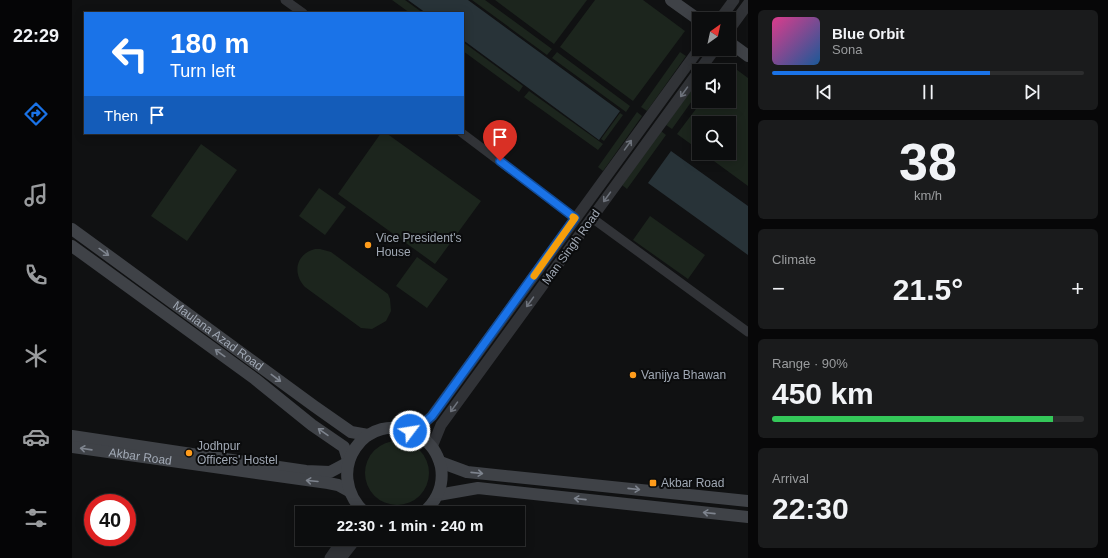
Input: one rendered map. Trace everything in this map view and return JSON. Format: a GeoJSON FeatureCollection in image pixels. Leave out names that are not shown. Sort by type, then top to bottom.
{"type":"FeatureCollection","features":[{"type":"Feature","properties":{"kind":"main road"},"geometry":{"type":"LineString","coordinates":[[672,0],[692,15]]}},
{"type":"Feature","properties":{"kind":"main road"},"geometry":{"type":"LineString","coordinates":[[736,47],[748,56]]}},
{"type":"Feature","properties":{"kind":"main road","name":"Maulana Azad Road"},"geometry":{"type":"LineString","coordinates":[[72,229],[351,432],[368,435]]}},
{"type":"Feature","properties":{"kind":"main road","name":"Maulana Azad Road"},"geometry":{"type":"LineString","coordinates":[[72,246],[255,379],[312,425],[344,447],[348,462]]}},
{"type":"Feature","properties":{"kind":"main road"},"geometry":{"type":"LineString","coordinates":[[357,506],[349,491],[346,477],[348,462],[356,446],[368,435],[381,429],[396,428],[410,431],[423,438],[432,447],[440,462],[441,479],[438,495],[432,506]]}},
{"type":"Feature","properties":{"kind":"main road","name":"Akbar Road"},"geometry":{"type":"LineString","coordinates":[[72,436],[306,471],[330,472],[348,462]]}},
{"type":"Feature","properties":{"kind":"main road","name":"Akbar Road"},"geometry":{"type":"LineString","coordinates":[[72,447],[328,483],[338,485],[349,491]]}},
{"type":"Feature","properties":{"kind":"main road"},"geometry":{"type":"LineString","coordinates":[[440,462],[468,472],[748,501]]}},
{"type":"Feature","properties":{"kind":"main road"},"geometry":{"type":"LineString","coordinates":[[438,495],[478,488],[748,517]]}},
{"type":"Feature","properties":{"kind":"street"},"geometry":{"type":"LineString","coordinates":[[285,0],[301,12]]}},
{"type":"Feature","properties":{"kind":"street"},"geometry":{"type":"LineString","coordinates":[[725,12],[734,0]]}},
{"type":"Feature","properties":{"kind":"street"},"geometry":{"type":"LineString","coordinates":[[736,20],[748,4]]}},
{"type":"Feature","properties":{"kind":"street","name":"Man Singh Road"},"geometry":{"type":"LineString","coordinates":[[410,431],[422,425],[432,416],[694,56]]}},
{"type":"Feature","properties":{"kind":"street","name":"Man Singh Road"},"geometry":{"type":"LineString","coordinates":[[432,447],[441,424],[710,56]]}},
{"type":"Feature","properties":{"kind":"street"},"geometry":{"type":"LineString","coordinates":[[463,134],[575,218]]}},
{"type":"Feature","properties":{"kind":"street"},"geometry":{"type":"LineString","coordinates":[[592,218],[748,332]]}},
{"type":"Feature","properties":{"kind":"street"},"geometry":{"type":"LineString","coordinates":[[330,558],[338,546]]}},
{"type":"Feature","properties":{"kind":"street"},"geometry":{"type":"LineString","coordinates":[[341,558],[350,546]]}},
{"type":"Feature","properties":{"kind":"shaded area"},"geometry":{"type":"Polygon","coordinates":[[[392,0],[405,0],[422,12],[409,12],[392,0]]]}},
{"type":"Feature","properties":{"kind":"shaded area"},"geometry":{"type":"Polygon","coordinates":[[[408,0],[468,0],[620,111],[599,140],[464,41],[464,12],[425,12],[408,0]]]}},
{"type":"Feature","properties":{"kind":"shaded area"},"geometry":{"type":"Polygon","coordinates":[[[472,0],[485,0],[552,49],[547,55],[472,0]]]}},
{"type":"Feature","properties":{"kind":"shaded area"},"geometry":{"type":"Polygon","coordinates":[[[495,0],[587,0],[554,44],[495,0]]]}},
{"type":"Feature","properties":{"kind":"shaded area"},"geometry":{"type":"Polygon","coordinates":[[[595,0],[643,0],[685,31],[633,101],[560,47],[595,0]]]}},
{"type":"Feature","properties":{"kind":"shaded area"},"geometry":{"type":"Polygon","coordinates":[[[464,43],[523,86],[519,92],[464,52],[464,43]]]}},
{"type":"Feature","properties":{"kind":"shaded area"},"geometry":{"type":"Polygon","coordinates":[[[557,52],[630,106],[626,112],[552,58],[557,52]]]}},
{"type":"Feature","properties":{"kind":"shaded area"},"geometry":{"type":"Polygon","coordinates":[[[680,52],[686,56],[647,111],[641,107],[680,52]]]}},
{"type":"Feature","properties":{"kind":"shaded area"},"geometry":{"type":"Polygon","coordinates":[[[736,69],[748,78],[748,186],[713,160],[736,160],[736,116],[692,116],[692,145],[677,134],[697,108],[736,108],[736,69]]]}},
{"type":"Feature","properties":{"kind":"shaded area"},"geometry":{"type":"Polygon","coordinates":[[[692,89],[692,101],[672,129],[666,125],[692,89]]]}},
{"type":"Feature","properties":{"kind":"shaded area"},"geometry":{"type":"Polygon","coordinates":[[[529,91],[603,144],[598,150],[524,97],[529,91]]]}},
{"type":"Feature","properties":{"kind":"shaded area"},"geometry":{"type":"Polygon","coordinates":[[[637,112],[642,116],[603,171],[598,167],[637,112]]]}},
{"type":"Feature","properties":{"kind":"shaded area"},"geometry":{"type":"Polygon","coordinates":[[[620,113],[623,115],[604,141],[601,139],[620,113]]]}},
{"type":"Feature","properties":{"kind":"shaded area"},"geometry":{"type":"Polygon","coordinates":[[[661,131],[666,135],[627,189],[622,185],[661,131]]]}},
{"type":"Feature","properties":{"kind":"shaded area"},"geometry":{"type":"Polygon","coordinates":[[[380,134],[387,134],[481,201],[435,264],[338,194],[380,134]]]}},
{"type":"Feature","properties":{"kind":"shaded area"},"geometry":{"type":"Polygon","coordinates":[[[201,144],[237,170],[187,241],[151,216],[201,144]]]}},
{"type":"Feature","properties":{"kind":"shaded area"},"geometry":{"type":"Polygon","coordinates":[[[671,151],[748,206],[748,255],[648,183],[671,151]]]}},
{"type":"Feature","properties":{"kind":"shaded area"},"geometry":{"type":"Polygon","coordinates":[[[319,188],[346,207],[325,235],[299,216],[319,188]]]}},
{"type":"Feature","properties":{"kind":"shaded area"},"geometry":{"type":"Polygon","coordinates":[[[650,216],[705,255],[688,279],[633,240],[650,216]]]}},
{"type":"Feature","properties":{"kind":"shaded area"},"geometry":{"type":"Polygon","coordinates":[[[315,249],[331,252],[388,294],[391,311],[386,321],[372,329],[361,328],[305,287],[298,276],[298,265],[304,255],[315,249]]]}},
{"type":"Feature","properties":{"kind":"shaded area"},"geometry":{"type":"Polygon","coordinates":[[[417,257],[448,279],[427,308],[396,286],[417,257]]]}},
{"type":"Feature","properties":{"kind":"shaded area"},"geometry":{"type":"Polygon","coordinates":[[[397,441],[415,447],[423,455],[429,473],[423,491],[415,499],[397,505],[379,499],[371,491],[365,473],[371,455],[379,447],[397,441]]]}},
{"type":"Feature","properties":{"kind":"slow traffic"},"geometry":{"type":"LineString","coordinates":[[534,276],[575,218],[573,217]]}},
{"type":"Feature","properties":{"kind":"place","name":"Vice President's House"},"geometry":{"type":"Point","coordinates":[368,245]}},
{"type":"Feature","properties":{"kind":"place","name":"Vanijya Bhawan"},"geometry":{"type":"Point","coordinates":[633,375]}},
{"type":"Feature","properties":{"kind":"place","name":"Jodhpur Officers' Hostel"},"geometry":{"type":"Point","coordinates":[189,453]}},
{"type":"Feature","properties":{"kind":"place","name":"Akbar Road"},"geometry":{"type":"Point","coordinates":[653,483]}},
{"type":"Feature","properties":{"kind":"route"},"geometry":{"type":"LineString","coordinates":[[410,431],[422,425],[432,416],[575,218],[500,161]]}}]}
